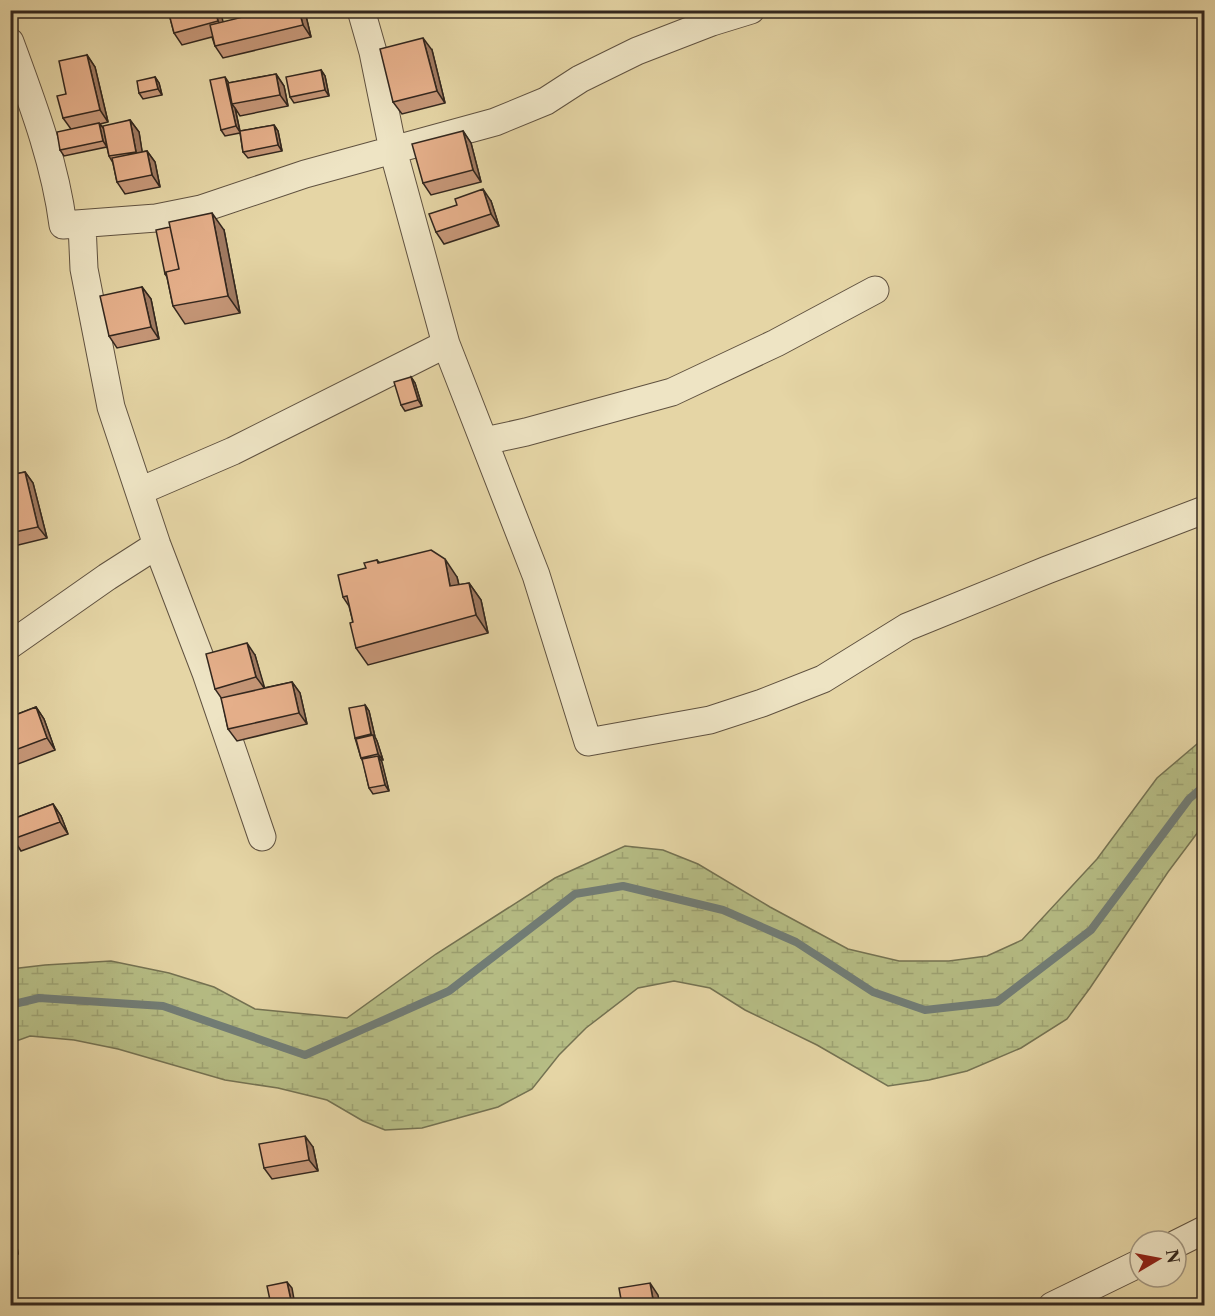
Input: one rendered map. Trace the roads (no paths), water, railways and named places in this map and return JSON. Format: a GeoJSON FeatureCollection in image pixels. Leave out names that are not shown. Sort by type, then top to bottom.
{"type":"FeatureCollection","features":[{"type":"Feature","properties":{"kind":"street"},"geometry":{"type":"LineString","coordinates":[[361,10],[373,52],[393,150],[446,344],[536,575],[588,742],[710,720],[762,703],[823,679],[907,627],[1204,510]]}},
{"type":"Feature","properties":{"kind":"street"},"geometry":{"type":"LineString","coordinates":[[10,42],[50,157],[59,193],[63,225],[156,218],[201,209],[305,174],[495,122],[546,100],[580,79],[637,51],[712,22],[751,10]]}},
{"type":"Feature","properties":{"kind":"street"},"geometry":{"type":"LineString","coordinates":[[82,224],[84,269],[111,407],[157,545],[206,673],[262,837]]}},
{"type":"Feature","properties":{"kind":"street"},"geometry":{"type":"LineString","coordinates":[[485,441],[580,418],[672,392],[776,343],[874,290]]}},
{"type":"Feature","properties":{"kind":"street"},"geometry":{"type":"LineString","coordinates":[[140,491],[233,451],[446,344]]}},
{"type":"Feature","properties":{"kind":"street"},"geometry":{"type":"LineString","coordinates":[[10,645],[106,577],[157,545]]}},
{"type":"Feature","properties":{"kind":"street"},"geometry":{"type":"LineString","coordinates":[[1188,1238],[1204,1230]]}},
{"type":"Feature","properties":{"kind":"street"},"geometry":{"type":"LineString","coordinates":[[1052,1305],[1128,1269]]}},
{"type":"Feature","properties":{"kind":"waterway"},"geometry":{"type":"LineString","coordinates":[[10,1005],[39,998],[163,1006],[305,1055],[449,991],[575,894],[623,886],[723,910],[796,942],[873,992],[925,1010],[997,1002],[1091,930],[1189,799],[1204,786]]}}]}
